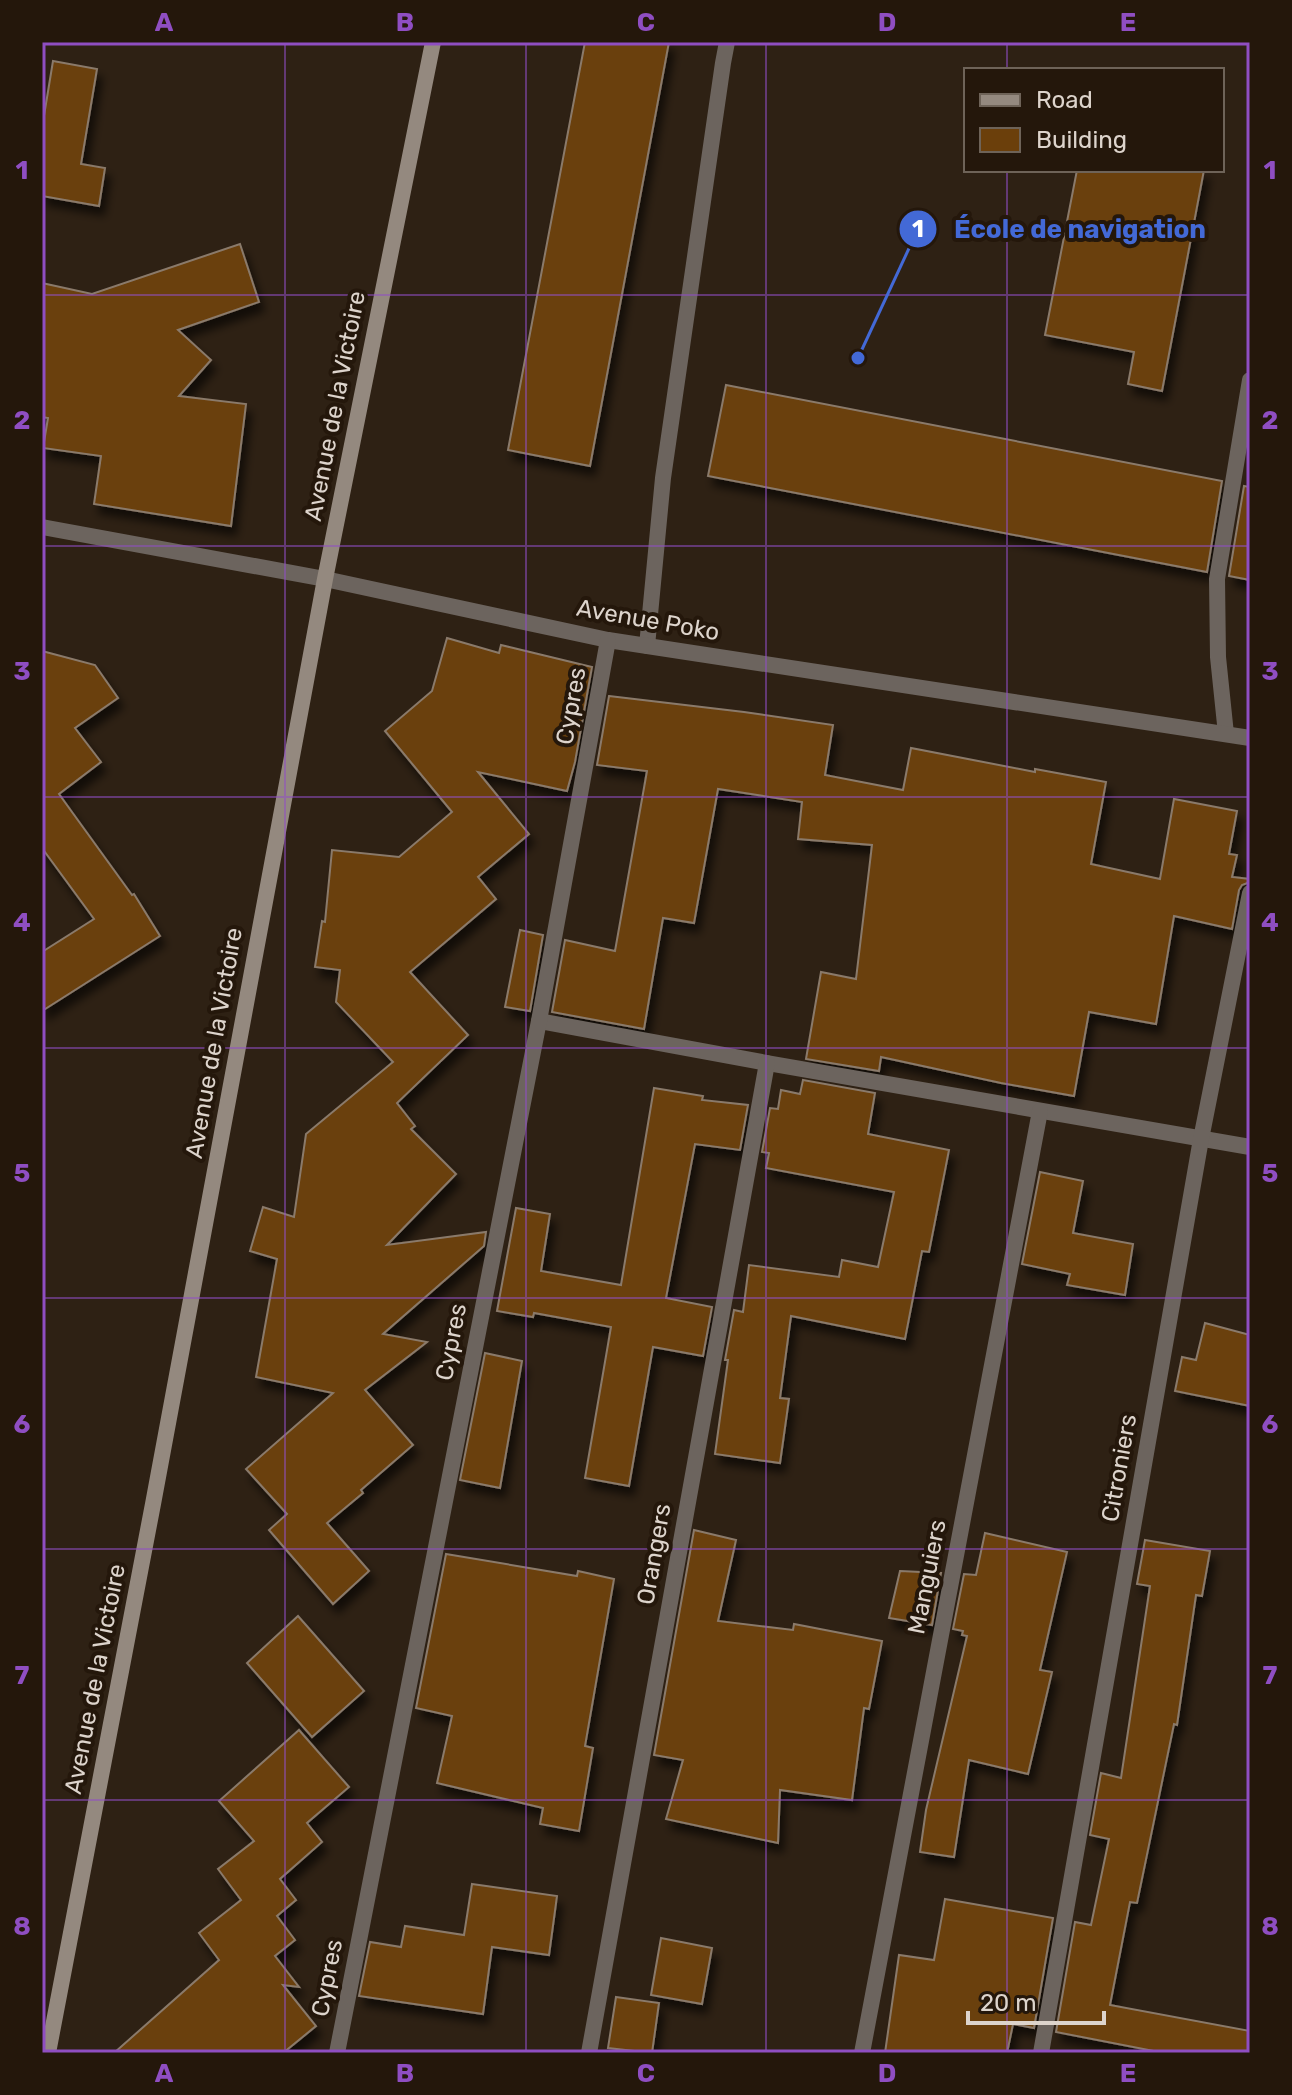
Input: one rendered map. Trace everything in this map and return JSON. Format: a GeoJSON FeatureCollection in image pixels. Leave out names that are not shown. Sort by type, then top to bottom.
{"type":"FeatureCollection","features":[{"type":"Feature","properties":{"kind":"main road","name":"Avenue de la Victoire"},"geometry":{"type":"LineString","coordinates":[[48,2053],[325,579],[433,42]]}},
{"type":"Feature","properties":{"kind":"street"},"geometry":{"type":"LineString","coordinates":[[647,646],[663,478],[727,42]]}},
{"type":"Feature","properties":{"kind":"street"},"geometry":{"type":"LineString","coordinates":[[1226,734],[1218,657],[1217,579],[1250,380]]}},
{"type":"Feature","properties":{"kind":"street","name":"Avenue Poko"},"geometry":{"type":"LineString","coordinates":[[42,527],[325,579],[608,640],[1250,738]]}},
{"type":"Feature","properties":{"kind":"street","name":"Cypres"},"geometry":{"type":"LineString","coordinates":[[337,2053],[539,1021],[608,640]]}},
{"type":"Feature","properties":{"kind":"street","name":"Citroniers"},"geometry":{"type":"LineString","coordinates":[[1041,2053],[1201,1139],[1250,893]]}},
{"type":"Feature","properties":{"kind":"street"},"geometry":{"type":"LineString","coordinates":[[539,1021],[1250,1147]]}},
{"type":"Feature","properties":{"kind":"street","name":"Orangers"},"geometry":{"type":"LineString","coordinates":[[589,2053],[767,1063]]}},
{"type":"Feature","properties":{"kind":"street","name":"Manguiers"},"geometry":{"type":"LineString","coordinates":[[862,2053],[1040,1111]]}},
{"type":"Feature","properties":{"kind":"building"},"geometry":{"type":"Polygon","coordinates":[[[585,42],[669,42],[590,466],[508,450],[585,42]]]}},
{"type":"Feature","properties":{"kind":"building"},"geometry":{"type":"Polygon","coordinates":[[[53,61],[97,69],[81,164],[105,168],[99,206],[42,196],[42,128],[53,61]]]}},
{"type":"Feature","properties":{"kind":"building"},"geometry":{"type":"Polygon","coordinates":[[[1077,172],[1204,172],[1162,391],[1128,384],[1134,352],[1045,335],[1077,172]]]}},
{"type":"Feature","properties":{"kind":"building"},"geometry":{"type":"Polygon","coordinates":[[[240,244],[259,302],[178,330],[211,360],[179,396],[246,404],[231,526],[94,504],[101,456],[43,448],[48,418],[42,417],[42,283],[92,294],[240,244]]]}},
{"type":"Feature","properties":{"kind":"building"},"geometry":{"type":"Polygon","coordinates":[[[726,385],[1222,481],[1207,572],[708,476],[726,385]]]}},
{"type":"Feature","properties":{"kind":"building"},"geometry":{"type":"Polygon","coordinates":[[[1244,486],[1250,487],[1250,580],[1229,576],[1244,486]]]}},
{"type":"Feature","properties":{"kind":"building"},"geometry":{"type":"Polygon","coordinates":[[[447,638],[499,653],[501,645],[592,667],[567,791],[478,772],[529,834],[478,877],[496,899],[410,972],[468,1035],[397,1103],[415,1126],[411,1129],[456,1174],[387,1245],[486,1232],[484,1246],[383,1334],[427,1342],[365,1390],[413,1445],[327,1523],[369,1571],[333,1604],[269,1530],[287,1514],[246,1469],[333,1393],[256,1377],[277,1259],[250,1251],[263,1207],[294,1217],[306,1134],[393,1062],[336,1002],[340,970],[315,967],[322,921],[325,922],[332,850],[399,857],[452,812],[385,731],[432,691],[447,638]]]}},
{"type":"Feature","properties":{"kind":"building"},"geometry":{"type":"Polygon","coordinates":[[[42,651],[95,665],[118,698],[75,728],[101,762],[59,794],[134,894],[160,936],[42,1011],[42,952],[94,919],[42,848],[42,651]]]}},
{"type":"Feature","properties":{"kind":"building"},"geometry":{"type":"Polygon","coordinates":[[[609,696],[833,725],[825,775],[903,790],[911,748],[1106,782],[1091,864],[1160,879],[1174,799],[1237,811],[1229,854],[1237,855],[1232,877],[1250,879],[1250,882],[1239,890],[1232,929],[1174,916],[1156,1024],[1089,1012],[1074,1096],[881,1057],[879,1071],[806,1059],[821,972],[856,979],[872,845],[798,839],[802,802],[718,789],[694,923],[663,918],[644,1029],[552,1012],[565,940],[615,951],[647,771],[597,765],[609,696]]]}},
{"type":"Feature","properties":{"kind":"building"},"geometry":{"type":"Polygon","coordinates":[[[520,930],[543,935],[530,1011],[505,1007],[520,930]]]}},
{"type":"Feature","properties":{"kind":"building"},"geometry":{"type":"Polygon","coordinates":[[[803,1080],[875,1093],[868,1134],[949,1150],[929,1252],[922,1251],[905,1339],[791,1316],[780,1398],[789,1399],[780,1463],[715,1454],[728,1360],[725,1360],[734,1310],[743,1312],[749,1265],[839,1277],[842,1260],[878,1267],[894,1192],[766,1168],[769,1153],[762,1152],[770,1108],[778,1109],[781,1090],[800,1094],[803,1080]]]}},
{"type":"Feature","properties":{"kind":"building"},"geometry":{"type":"Polygon","coordinates":[[[654,1088],[703,1096],[702,1100],[748,1105],[740,1150],[695,1144],[666,1298],[712,1307],[703,1356],[653,1347],[629,1486],[585,1478],[611,1327],[534,1313],[533,1317],[497,1311],[516,1208],[550,1214],[541,1271],[621,1285],[654,1088]]]}},
{"type":"Feature","properties":{"kind":"building"},"geometry":{"type":"Polygon","coordinates":[[[1040,1172],[1083,1181],[1073,1233],[1133,1244],[1125,1295],[1067,1285],[1070,1274],[1022,1264],[1040,1172]]]}},
{"type":"Feature","properties":{"kind":"building"},"geometry":{"type":"Polygon","coordinates":[[[1205,1323],[1250,1335],[1250,1406],[1175,1391],[1182,1357],[1196,1360],[1205,1323]]]}},
{"type":"Feature","properties":{"kind":"building"},"geometry":{"type":"Polygon","coordinates":[[[485,1353],[522,1361],[500,1488],[460,1480],[485,1353]]]}},
{"type":"Feature","properties":{"kind":"building"},"geometry":{"type":"Polygon","coordinates":[[[694,1530],[736,1540],[718,1621],[793,1630],[794,1624],[882,1641],[869,1709],[864,1708],[852,1800],[780,1790],[778,1843],[666,1819],[683,1760],[654,1755],[694,1530]]]}},
{"type":"Feature","properties":{"kind":"building"},"geometry":{"type":"Polygon","coordinates":[[[985,1533],[1067,1552],[1040,1670],[1052,1672],[1028,1774],[969,1760],[954,1857],[920,1852],[926,1810],[967,1636],[962,1635],[963,1631],[953,1629],[964,1574],[976,1575],[985,1533]]]}},
{"type":"Feature","properties":{"kind":"building"},"geometry":{"type":"Polygon","coordinates":[[[1145,1540],[1210,1551],[1202,1596],[1196,1595],[1177,1725],[1174,1724],[1137,1903],[1130,1902],[1110,2005],[1250,2031],[1250,2053],[1164,2053],[1056,2032],[1075,1922],[1091,1925],[1109,1839],[1090,1835],[1101,1773],[1121,1778],[1150,1586],[1137,1584],[1145,1540]]]}},
{"type":"Feature","properties":{"kind":"building"},"geometry":{"type":"Polygon","coordinates":[[[446,1554],[577,1576],[578,1571],[614,1579],[585,1746],[593,1748],[579,1831],[540,1824],[543,1808],[437,1783],[452,1716],[416,1708],[446,1554]]]}},
{"type":"Feature","properties":{"kind":"building"},"geometry":{"type":"Polygon","coordinates":[[[900,1571],[941,1573],[932,1625],[889,1618],[900,1571]]]}},
{"type":"Feature","properties":{"kind":"building"},"geometry":{"type":"Polygon","coordinates":[[[298,1616],[364,1691],[312,1737],[247,1663],[298,1616]]]}},
{"type":"Feature","properties":{"kind":"building"},"geometry":{"type":"Polygon","coordinates":[[[299,1730],[349,1787],[307,1823],[322,1842],[280,1879],[296,1900],[277,1916],[295,1940],[275,1956],[299,1987],[283,1985],[316,2026],[283,2053],[114,2053],[219,1960],[199,1933],[241,1900],[218,1869],[254,1841],[219,1801],[299,1730]]]}},
{"type":"Feature","properties":{"kind":"building"},"geometry":{"type":"Polygon","coordinates":[[[472,1884],[557,1896],[549,1955],[492,1947],[483,2014],[359,1996],[370,1942],[401,1947],[405,1926],[464,1935],[472,1884]]]}},
{"type":"Feature","properties":{"kind":"building"},"geometry":{"type":"Polygon","coordinates":[[[945,1899],[1053,1918],[1034,2028],[1013,2024],[1007,2053],[885,2053],[899,1955],[934,1960],[945,1899]]]}},
{"type":"Feature","properties":{"kind":"building"},"geometry":{"type":"Polygon","coordinates":[[[661,1938],[712,1948],[702,2004],[651,1995],[661,1938]]]}},
{"type":"Feature","properties":{"kind":"building"},"geometry":{"type":"Polygon","coordinates":[[[616,1997],[659,2003],[652,2053],[608,2048],[616,1997]]]}},
{"type":"Feature","properties":{"kind":"place","name":"École de navigation"},"geometry":{"type":"Point","coordinates":[858,358]}}]}
